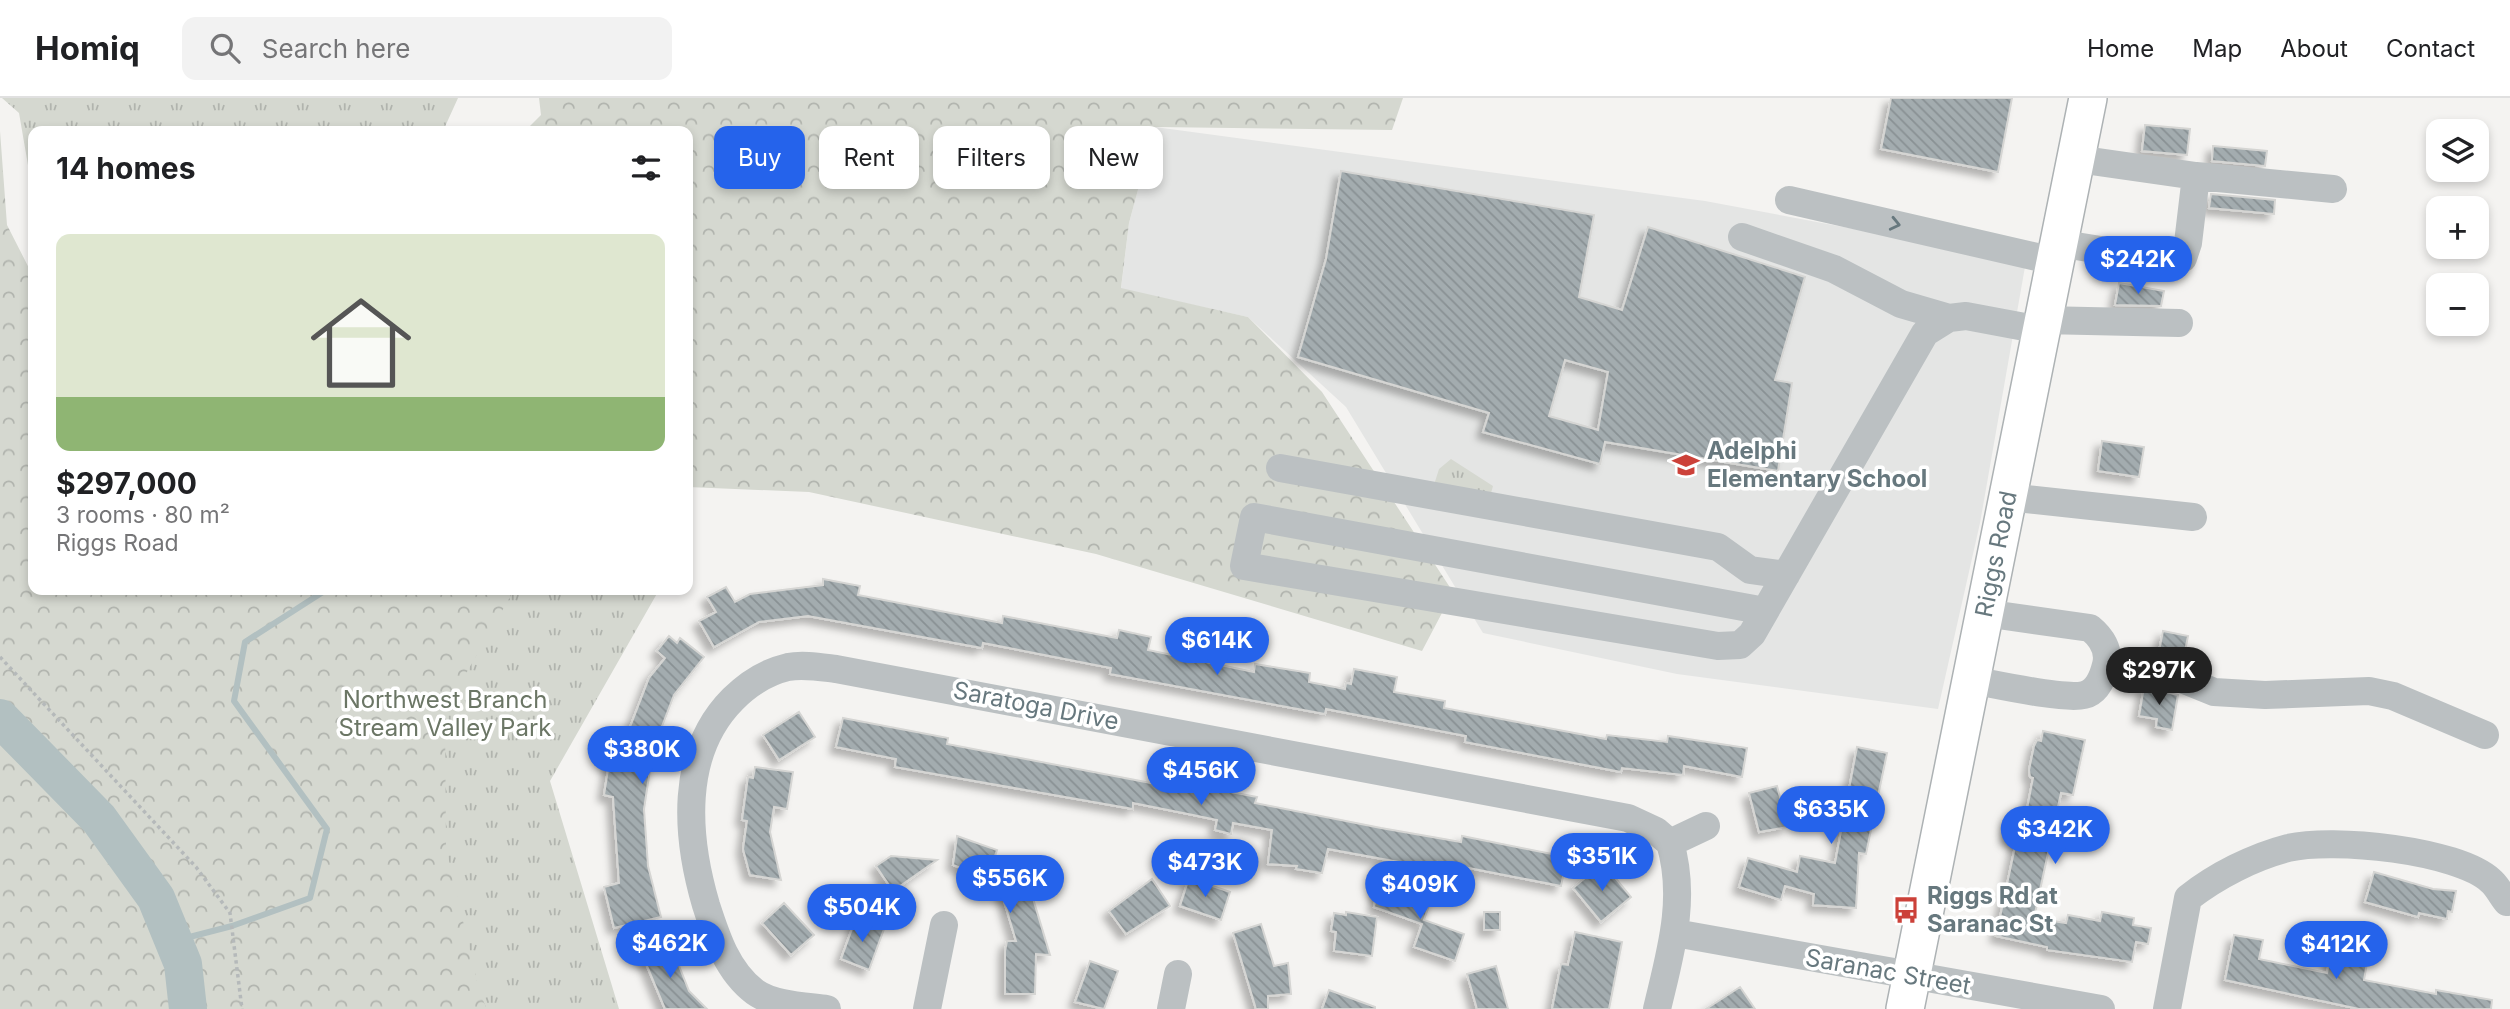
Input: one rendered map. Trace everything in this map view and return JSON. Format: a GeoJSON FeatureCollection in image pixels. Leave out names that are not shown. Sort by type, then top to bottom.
{"type":"FeatureCollection","features":[{"type":"Feature","properties":{"kind":"main road","name":"Riggs Road"},"geometry":{"type":"LineString","coordinates":[[1908,993],[2088,98]]}},
{"type":"Feature","properties":{"kind":"street"},"geometry":{"type":"LineString","coordinates":[[2077,159],[2196,176],[2333,189]]}},
{"type":"Feature","properties":{"kind":"street"},"geometry":{"type":"LineString","coordinates":[[1789,200],[2056,252],[2163,260],[2183,258],[2188,243],[2196,176]]}},
{"type":"Feature","properties":{"kind":"street"},"geometry":{"type":"LineString","coordinates":[[1742,237],[1834,269],[1901,304],[1949,318],[1966,316],[2041,325],[2179,323]]}},
{"type":"Feature","properties":{"kind":"street"},"geometry":{"type":"LineString","coordinates":[[1765,611],[1254,517],[1244,566],[1718,646],[1740,645],[1752,634],[1925,333],[1949,318]]}},
{"type":"Feature","properties":{"kind":"street"},"geometry":{"type":"LineString","coordinates":[[1280,468],[1718,547],[1750,570],[1786,575]]}},
{"type":"Feature","properties":{"kind":"street"},"geometry":{"type":"LineString","coordinates":[[2007,497],[2193,517]]}},
{"type":"Feature","properties":{"kind":"street"},"geometry":{"type":"LineString","coordinates":[[1971,680],[2034,691],[2084,695],[2097,688],[2107,663],[2103,639],[2090,628],[1984,613]]}},
{"type":"Feature","properties":{"kind":"street"},"geometry":{"type":"LineString","coordinates":[[2107,663],[2177,677],[2214,692],[2264,695],[2369,691],[2393,696],[2485,735]]}},
{"type":"Feature","properties":{"kind":"street","name":"Saratoga Drive"},"geometry":{"type":"LineString","coordinates":[[827,1009],[781,1002],[756,993],[726,957],[695,858],[691,811],[697,761],[708,733],[723,710],[762,677],[786,667],[836,669],[1629,818],[1656,831],[1670,843]]}},
{"type":"Feature","properties":{"kind":"street"},"geometry":{"type":"LineString","coordinates":[[1657,1009],[1675,933],[1677,866],[1670,843],[1706,827]]}},
{"type":"Feature","properties":{"kind":"street"},"geometry":{"type":"LineString","coordinates":[[2167,1009],[2188,898],[2203,886],[2256,860],[2288,848],[2331,842],[2388,848],[2455,862],[2491,880],[2507,902]]}},
{"type":"Feature","properties":{"kind":"street"},"geometry":{"type":"LineString","coordinates":[[927,1009],[944,925]]}},
{"type":"Feature","properties":{"kind":"street","name":"Saranac Street"},"geometry":{"type":"LineString","coordinates":[[1675,933],[1908,993],[2101,1009]]}},
{"type":"Feature","properties":{"kind":"street"},"geometry":{"type":"LineString","coordinates":[[1171,1009],[1178,974]]}},
{"type":"Feature","properties":{"kind":"path"},"geometry":{"type":"LineString","coordinates":[[0,657],[196,867],[230,913],[242,1009]]}},
{"type":"Feature","properties":{"kind":"shaded area","name":"Adelphi Elementary School"},"geometry":{"type":"Polygon","coordinates":[[[1163,128],[1705,201],[2026,261],[1980,523],[1938,709],[1677,674],[1483,633],[1346,407],[1248,317],[1121,289],[1129,223],[1138,189],[1163,189],[1163,128]]]}},
{"type":"Feature","properties":{"kind":"green space"},"geometry":{"type":"Polygon","coordinates":[[[2,98],[458,98],[445,126],[28,126],[28,165],[19,113],[2,98]]]}},
{"type":"Feature","properties":{"kind":"green space"},"geometry":{"type":"Polygon","coordinates":[[[539,98],[1403,98],[1392,130],[1064,126],[1064,189],[1138,189],[1129,223],[1121,288],[1248,317],[1322,392],[1453,592],[1422,651],[1096,554],[809,492],[693,487],[693,126],[530,126],[541,115],[539,98]]]}},
{"type":"Feature","properties":{"kind":"green space"},"geometry":{"type":"Polygon","coordinates":[[[0,131],[7,225],[28,266],[28,595],[511,595],[445,710],[446,848],[480,994],[487,1009],[0,1009],[0,131]]]}},
{"type":"Feature","properties":{"kind":"green space"},"geometry":{"type":"Polygon","coordinates":[[[1451,459],[1493,486],[1488,504],[1433,488],[1439,469],[1451,459]]]}},
{"type":"Feature","properties":{"kind":"green space","name":"Northwest Branch Stream Valley Park"},"geometry":{"type":"Polygon","coordinates":[[[330,595],[656,595],[550,781],[619,1009],[313,1009],[330,595]]]}},
{"type":"Feature","properties":{"kind":"building"},"geometry":{"type":"Polygon","coordinates":[[[1891,98],[2012,98],[1998,172],[1881,149],[1891,98]]]}},
{"type":"Feature","properties":{"kind":"building"},"geometry":{"type":"Polygon","coordinates":[[[2145,125],[2190,129],[2187,155],[2142,151],[2145,125]]]}},
{"type":"Feature","properties":{"kind":"building"},"geometry":{"type":"Polygon","coordinates":[[[2213,146],[2267,151],[2265,166],[2212,161],[2213,146]]]}},
{"type":"Feature","properties":{"kind":"building"},"geometry":{"type":"Polygon","coordinates":[[[1341,171],[1594,215],[1579,297],[1622,310],[1648,227],[1805,277],[1775,380],[1792,383],[1778,471],[1605,442],[1600,464],[1483,432],[1489,413],[1298,357],[1326,259],[1341,171]],[[1565,360],[1549,416],[1598,430],[1608,372],[1565,360]]]}},
{"type":"Feature","properties":{"kind":"building"},"geometry":{"type":"Polygon","coordinates":[[[2211,194],[2275,200],[2274,214],[2209,208],[2211,194]]]}},
{"type":"Feature","properties":{"kind":"building"},"geometry":{"type":"Polygon","coordinates":[[[2119,283],[2164,291],[2161,306],[2115,305],[2119,283]]]}},
{"type":"Feature","properties":{"kind":"building"},"geometry":{"type":"Polygon","coordinates":[[[2102,441],[2144,447],[2139,477],[2098,471],[2102,441]]]}},
{"type":"Feature","properties":{"kind":"building"},"geometry":{"type":"Polygon","coordinates":[[[823,579],[860,586],[858,595],[1002,623],[1003,616],[1117,638],[1119,630],[1151,637],[1148,650],[1254,672],[1255,664],[1310,673],[1309,682],[1345,689],[1346,683],[1351,684],[1354,669],[1397,677],[1394,692],[1445,701],[1444,708],[1606,739],[1607,735],[1667,742],[1668,736],[1747,748],[1742,777],[1684,766],[1683,775],[1622,768],[1621,772],[1465,742],[1466,736],[1326,709],[1325,714],[1110,674],[1111,668],[983,643],[982,648],[808,616],[759,622],[714,647],[699,621],[716,612],[707,597],[726,587],[735,602],[750,594],[823,585],[823,579]]]}},
{"type":"Feature","properties":{"kind":"building"},"geometry":{"type":"Polygon","coordinates":[[[2163,631],[2188,636],[2183,662],[2158,656],[2163,631]]]}},
{"type":"Feature","properties":{"kind":"building"},"geometry":{"type":"Polygon","coordinates":[[[669,636],[677,643],[680,638],[704,657],[674,695],[653,750],[644,809],[648,866],[661,917],[614,928],[604,887],[619,883],[613,797],[604,795],[610,757],[618,758],[649,678],[665,658],[657,651],[669,636]]]}},
{"type":"Feature","properties":{"kind":"building"},"geometry":{"type":"Polygon","coordinates":[[[2144,687],[2178,695],[2172,730],[2156,727],[2157,719],[2139,716],[2144,687]]]}},
{"type":"Feature","properties":{"kind":"building"},"geometry":{"type":"Polygon","coordinates":[[[799,712],[815,737],[779,760],[763,735],[799,712]]]}},
{"type":"Feature","properties":{"kind":"building"},"geometry":{"type":"Polygon","coordinates":[[[843,718],[948,738],[947,744],[1151,783],[1152,777],[1257,797],[1255,803],[1381,828],[1461,842],[1462,836],[1567,857],[1561,886],[1438,862],[1437,869],[1328,849],[1322,873],[1296,869],[1297,866],[1268,864],[1272,830],[1233,823],[1231,834],[1215,830],[1217,820],[1133,803],[1133,809],[895,767],[896,759],[836,747],[843,718]]]}},
{"type":"Feature","properties":{"kind":"building"},"geometry":{"type":"Polygon","coordinates":[[[2043,731],[2085,740],[2073,795],[2061,793],[2034,918],[2066,923],[2068,915],[2100,921],[2102,912],[2134,918],[2133,925],[2151,928],[2148,944],[2136,942],[2132,962],[2047,950],[2047,947],[1996,936],[2016,842],[2006,838],[2010,818],[2019,819],[2022,813],[2026,814],[2033,778],[2030,777],[2029,770],[2034,746],[2037,740],[2041,741],[2043,731]]]}},
{"type":"Feature","properties":{"kind":"building"},"geometry":{"type":"Polygon","coordinates":[[[1857,747],[1887,753],[1866,854],[1859,853],[1856,908],[1813,905],[1814,894],[1785,886],[1781,900],[1739,887],[1748,858],[1797,872],[1800,856],[1835,863],[1857,747]]]}},
{"type":"Feature","properties":{"kind":"building"},"geometry":{"type":"Polygon","coordinates":[[[755,767],[793,772],[787,809],[774,807],[770,832],[781,880],[750,875],[743,849],[747,821],[742,820],[748,777],[753,778],[755,767]]]}},
{"type":"Feature","properties":{"kind":"building"},"geometry":{"type":"Polygon","coordinates":[[[1777,786],[1788,827],[1759,832],[1749,793],[1777,786]]]}},
{"type":"Feature","properties":{"kind":"building"},"geometry":{"type":"Polygon","coordinates":[[[957,836],[997,850],[995,856],[1019,884],[1028,882],[1050,955],[1036,954],[1035,994],[1005,994],[1007,941],[1016,941],[998,881],[953,865],[957,836]]]}},
{"type":"Feature","properties":{"kind":"building"},"geometry":{"type":"Polygon","coordinates":[[[891,856],[937,860],[893,891],[876,866],[891,856]]]}},
{"type":"Feature","properties":{"kind":"building"},"geometry":{"type":"Polygon","coordinates":[[[1603,863],[1631,897],[1601,922],[1573,888],[1603,863]]]}},
{"type":"Feature","properties":{"kind":"building"},"geometry":{"type":"Polygon","coordinates":[[[2374,872],[2433,889],[2456,891],[2452,912],[2448,911],[2447,919],[2419,913],[2418,917],[2365,902],[2374,872]]]}},
{"type":"Feature","properties":{"kind":"building"},"geometry":{"type":"Polygon","coordinates":[[[1189,878],[1230,892],[1221,920],[1180,906],[1189,878]]]}},
{"type":"Feature","properties":{"kind":"building"},"geometry":{"type":"Polygon","coordinates":[[[1152,879],[1170,906],[1126,934],[1109,911],[1152,879]]]}},
{"type":"Feature","properties":{"kind":"building"},"geometry":{"type":"Polygon","coordinates":[[[1379,882],[1431,900],[1424,920],[1464,934],[1455,961],[1414,947],[1422,924],[1374,907],[1379,882]]]}},
{"type":"Feature","properties":{"kind":"building"},"geometry":{"type":"Polygon","coordinates":[[[784,903],[814,935],[791,955],[762,923],[784,903]]]}},
{"type":"Feature","properties":{"kind":"building"},"geometry":{"type":"Polygon","coordinates":[[[1346,912],[1377,917],[1372,956],[1334,951],[1336,932],[1331,931],[1334,913],[1346,915],[1346,912]]]}},
{"type":"Feature","properties":{"kind":"building"},"geometry":{"type":"Polygon","coordinates":[[[1484,912],[1500,912],[1500,930],[1484,930],[1484,912]]]}},
{"type":"Feature","properties":{"kind":"building"},"geometry":{"type":"Polygon","coordinates":[[[856,918],[884,929],[869,970],[841,959],[856,918]]]}},
{"type":"Feature","properties":{"kind":"building"},"geometry":{"type":"Polygon","coordinates":[[[1261,924],[1274,966],[1288,963],[1291,994],[1268,996],[1268,1009],[1256,1009],[1233,933],[1261,924]]]}},
{"type":"Feature","properties":{"kind":"building"},"geometry":{"type":"Polygon","coordinates":[[[1575,932],[1622,942],[1609,1009],[1552,1009],[1561,964],[1568,965],[1575,932]]]}},
{"type":"Feature","properties":{"kind":"building"},"geometry":{"type":"Polygon","coordinates":[[[2234,935],[2263,940],[2259,959],[2327,973],[2334,935],[2351,938],[2347,960],[2367,963],[2364,980],[2436,994],[2436,990],[2492,1000],[2491,1009],[2359,1009],[2225,980],[2234,935]]]}},
{"type":"Feature","properties":{"kind":"building"},"geometry":{"type":"Polygon","coordinates":[[[670,943],[689,991],[707,1009],[665,1009],[642,954],[670,943]]]}},
{"type":"Feature","properties":{"kind":"building"},"geometry":{"type":"Polygon","coordinates":[[[1090,961],[1118,971],[1104,1009],[1075,1002],[1090,961]]]}},
{"type":"Feature","properties":{"kind":"building"},"geometry":{"type":"Polygon","coordinates":[[[1496,966],[1508,1009],[1477,1009],[1467,974],[1496,966]]]}},
{"type":"Feature","properties":{"kind":"building"},"geometry":{"type":"Polygon","coordinates":[[[1740,987],[1755,1009],[1706,1009],[1740,987]]]}},
{"type":"Feature","properties":{"kind":"building"},"geometry":{"type":"Polygon","coordinates":[[[1329,990],[1375,1007],[1375,1009],[1322,1009],[1329,990]]]}},
{"type":"Feature","properties":{"kind":"waterway"},"geometry":{"type":"LineString","coordinates":[[174,941],[232,926],[310,898],[327,829],[234,701],[245,642],[318,595]]}},
{"type":"Feature","properties":{"kind":"waterway"},"geometry":{"type":"LineString","coordinates":[[0,718],[99,819],[156,898],[183,964],[188,1009]]}},
{"type":"Feature","properties":{"kind":"place","name":"Adelphi Elementary School"},"geometry":{"type":"Point","coordinates":[1686,465]}},
{"type":"Feature","properties":{"kind":"place","name":"Riggs Rd at Saranac St"},"geometry":{"type":"Point","coordinates":[1906,910]}}]}
